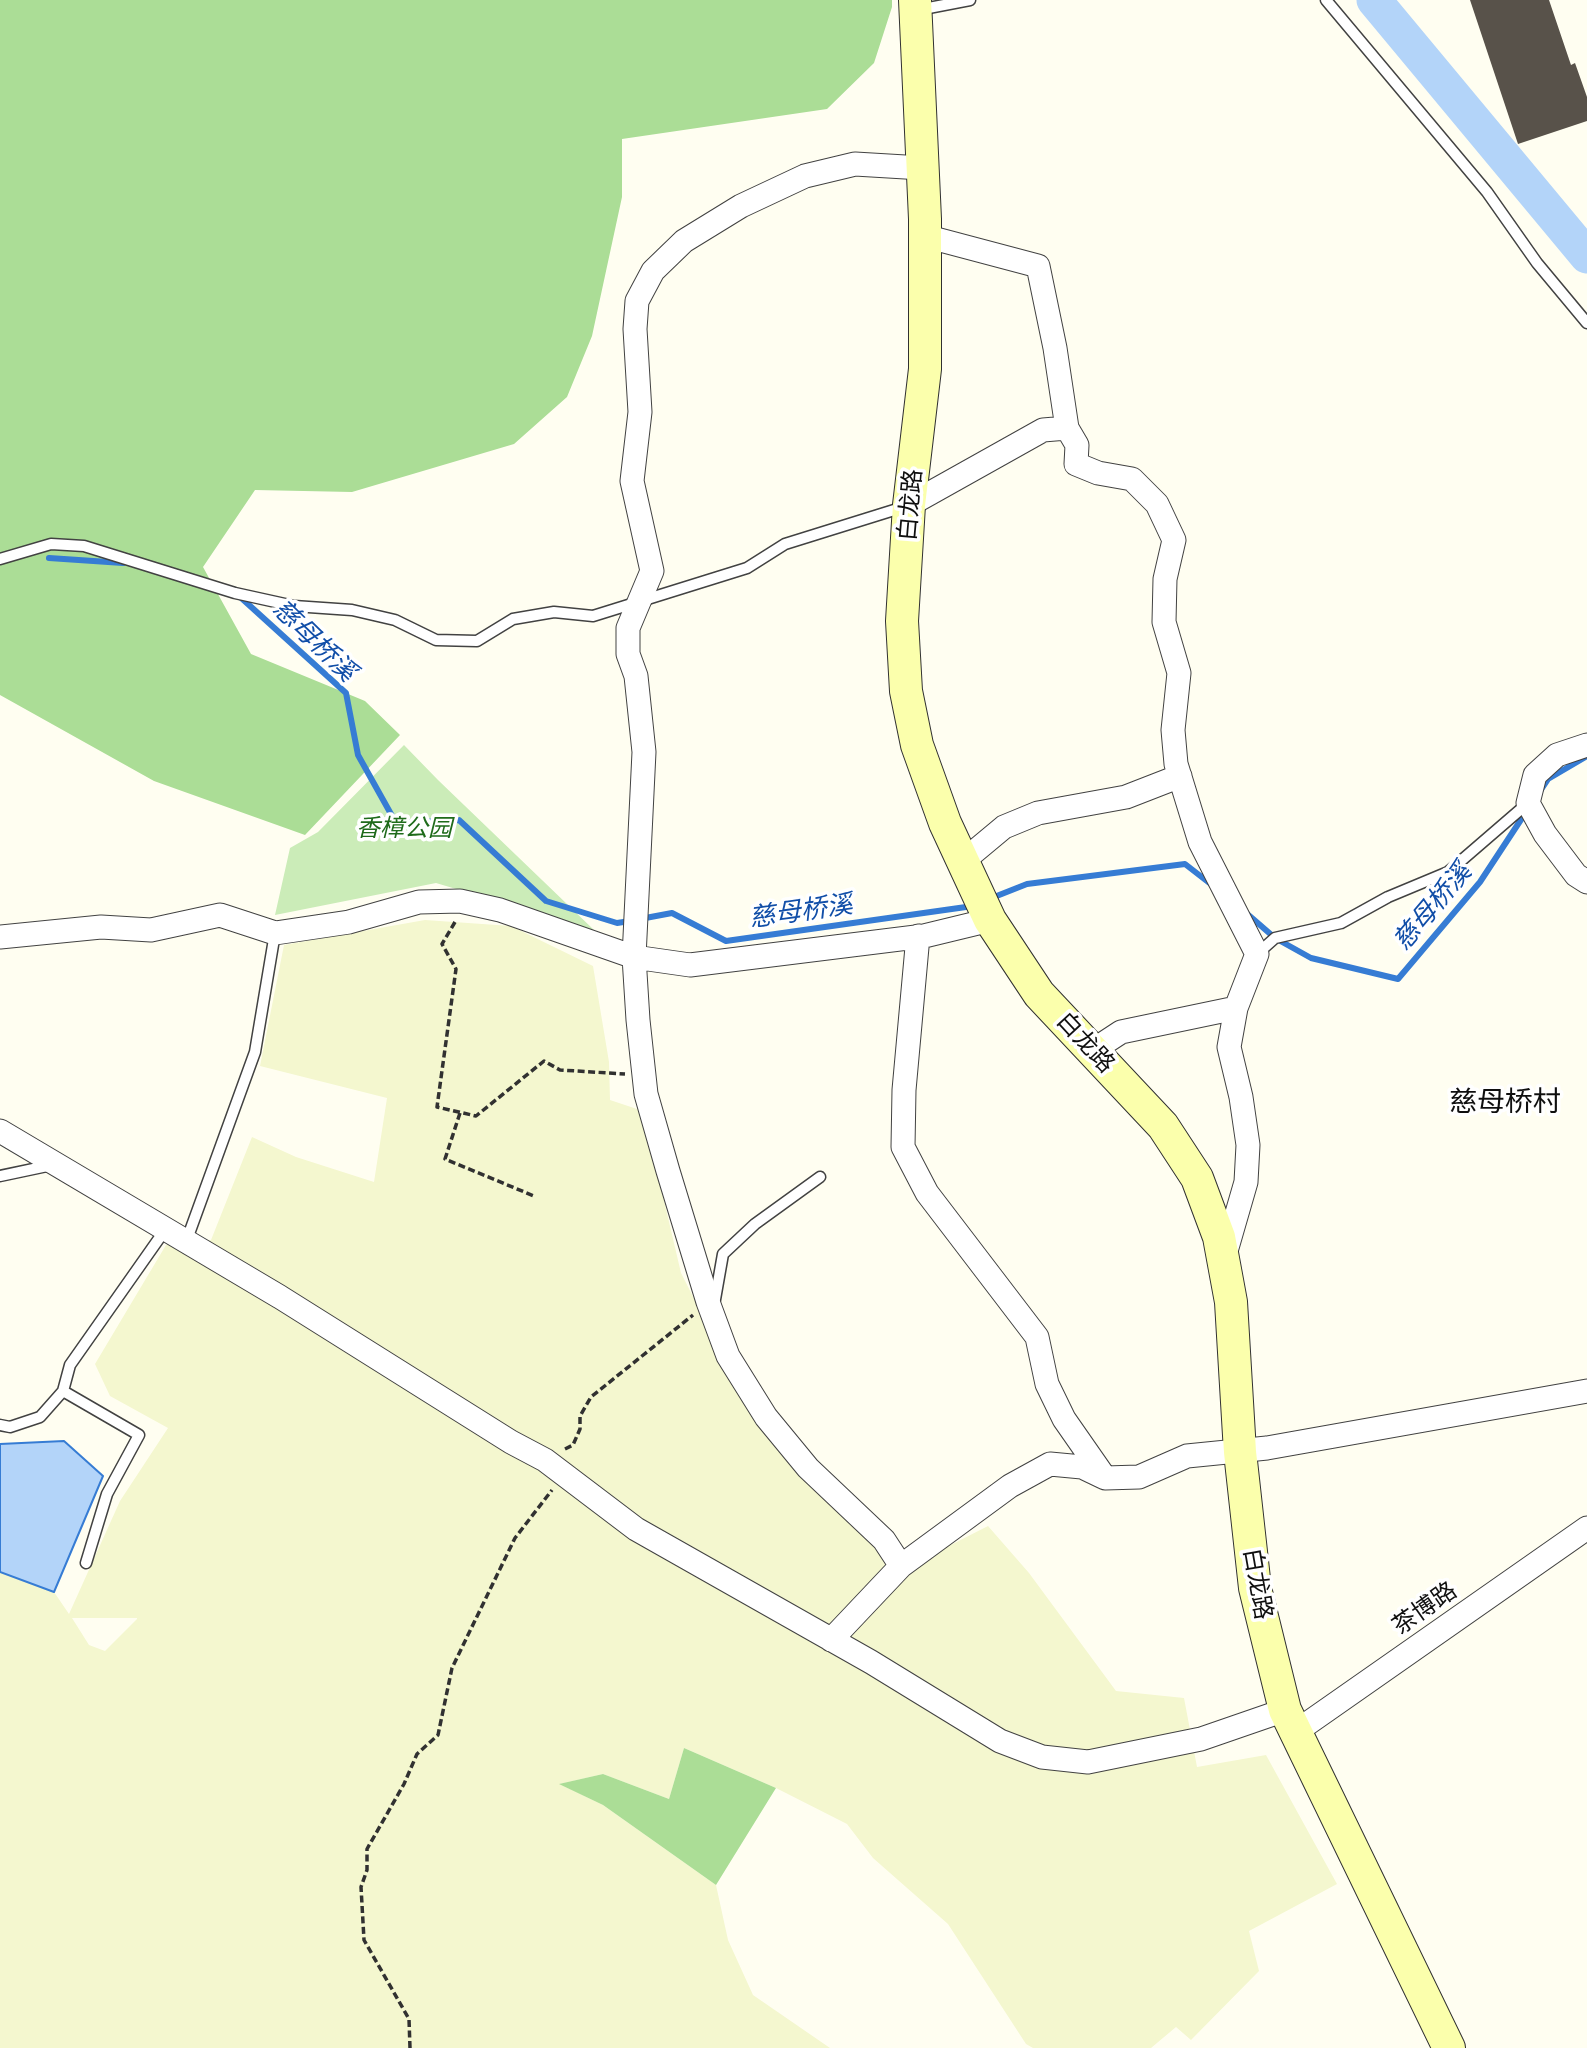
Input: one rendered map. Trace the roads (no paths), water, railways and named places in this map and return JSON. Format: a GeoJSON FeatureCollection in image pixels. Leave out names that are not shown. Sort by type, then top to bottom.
{"type":"FeatureCollection","features":[{"type":"Feature","properties":{"kind":"street","name":"白龙路"},"geometry":{"type":"LineString","coordinates":[[915,5],[925,236],[925,369],[909,505],[902,621],[906,691],[917,744],[962,862],[990,920],[1039,994],[1163,1126],[1197,1178],[1219,1237],[1231,1302],[1240,1452],[1255,1588],[1289,1722],[1449,2048]]}},
{"type":"Feature","properties":{"kind":"street"},"geometry":{"type":"LineString","coordinates":[[901,1566],[884,1540],[808,1468],[766,1417],[728,1356],[710,1309],[646,1094],[634,957],[644,752],[636,676],[628,654],[628,628],[652,571],[632,481],[640,412],[635,329],[637,301],[653,271],[684,241],[741,206],[805,176],[855,164],[922,167]]}},
{"type":"Feature","properties":{"kind":"street"},"geometry":{"type":"LineString","coordinates":[[925,236],[1038,266],[1055,348],[1067,428],[1077,445],[1076,464],[1098,473],[1132,479],[1157,504],[1174,540],[1165,579],[1164,622],[1179,673],[1173,730],[1180,776],[1200,842],[1257,954],[1236,1008],[1228,1047],[1241,1097],[1248,1145],[1246,1182],[1223,1259]]}},
{"type":"Feature","properties":{"kind":"street"},"geometry":{"type":"LineString","coordinates":[[909,505],[1044,430],[1067,428]]}},
{"type":"Feature","properties":{"kind":"street"},"geometry":{"type":"LineString","coordinates":[[1587,745],[1557,755],[1535,775],[1528,803],[1545,834],[1576,875],[1587,882]]}},
{"type":"Feature","properties":{"kind":"street"},"geometry":{"type":"LineString","coordinates":[[962,862],[1004,827],[1027,818],[1126,797],[1180,776]]}},
{"type":"Feature","properties":{"kind":"street"},"geometry":{"type":"LineString","coordinates":[[0,937],[101,927],[151,930],[220,915],[275,933],[349,922],[419,902],[466,902],[500,910],[634,957],[690,965],[918,936],[990,920]]}},
{"type":"Feature","properties":{"kind":"street"},"geometry":{"type":"LineString","coordinates":[[918,936],[904,1090],[903,1147],[927,1193],[1037,1337],[1047,1384],[1064,1419],[1105,1478]]}},
{"type":"Feature","properties":{"kind":"street"},"geometry":{"type":"LineString","coordinates":[[1092,1051],[1121,1032],[1236,1008]]}},
{"type":"Feature","properties":{"kind":"street","name":"茶博路"},"geometry":{"type":"LineString","coordinates":[[0,1131],[280,1297],[511,1442],[545,1460],[636,1530],[831,1640],[1000,1741],[1042,1757],[1088,1762],[1289,1722],[1587,1528]]}},
{"type":"Feature","properties":{"kind":"street"},"geometry":{"type":"LineString","coordinates":[[831,1640],[901,1566],[1010,1486],[1050,1464],[1082,1466],[1105,1478],[1139,1477],[1187,1456],[1240,1452],[1587,1391]]}},
{"type":"Feature","properties":{"kind":"lane"},"geometry":{"type":"LineString","coordinates":[[915,5],[971,0]]}},
{"type":"Feature","properties":{"kind":"lane"},"geometry":{"type":"LineString","coordinates":[[1325,0],[1487,192],[1537,263],[1587,323]]}},
{"type":"Feature","properties":{"kind":"lane"},"geometry":{"type":"LineString","coordinates":[[0,559],[51,544],[85,546],[236,593],[294,606],[352,610],[395,620],[436,640],[477,641],[513,619],[554,612],[593,616],[747,568],[785,544],[909,505]]}},
{"type":"Feature","properties":{"kind":"lane"},"geometry":{"type":"LineString","coordinates":[[1257,954],[1275,938],[1341,923],[1388,897],[1448,872],[1528,803]]}},
{"type":"Feature","properties":{"kind":"lane"},"geometry":{"type":"LineString","coordinates":[[187,1242],[255,1052],[275,933]]}},
{"type":"Feature","properties":{"kind":"lane"},"geometry":{"type":"LineString","coordinates":[[0,1176],[55,1165]]}},
{"type":"Feature","properties":{"kind":"lane"},"geometry":{"type":"LineString","coordinates":[[710,1309],[723,1254],[755,1224],[820,1177]]}},
{"type":"Feature","properties":{"kind":"lane"},"geometry":{"type":"LineString","coordinates":[[0,1425],[10,1427],[40,1417],[64,1391],[70,1365],[165,1230]]}},
{"type":"Feature","properties":{"kind":"lane"},"geometry":{"type":"LineString","coordinates":[[64,1391],[139,1435],[107,1494],[86,1563]]}},
{"type":"Feature","properties":{"kind":"water"},"geometry":{"type":"Polygon","coordinates":[[[64,1441],[103,1476],[54,1592],[0,1572],[0,1444],[64,1441]]]}},
{"type":"Feature","properties":{"kind":"waterway"},"geometry":{"type":"LineString","coordinates":[[1374,0],[1587,256]]}},
{"type":"Feature","properties":{"kind":"waterway","name":"慈母桥溪"},"geometry":{"type":"LineString","coordinates":[[49,558],[123,563]]}},
{"type":"Feature","properties":{"kind":"waterway","name":"慈母桥溪"},"geometry":{"type":"LineString","coordinates":[[238,595],[346,693],[358,755],[396,823],[459,820],[546,901],[617,923],[630,921]]}},
{"type":"Feature","properties":{"kind":"waterway","name":"慈母桥溪"},"geometry":{"type":"LineString","coordinates":[[1540,791],[1548,779],[1587,756]]}},
{"type":"Feature","properties":{"kind":"waterway","name":"慈母桥溪"},"geometry":{"type":"LineString","coordinates":[[1245,912],[1275,938],[1311,958],[1398,979],[1480,882],[1526,812]]}},
{"type":"Feature","properties":{"kind":"waterway","name":"慈母桥溪"},"geometry":{"type":"LineString","coordinates":[[989,899],[1027,884],[1185,864],[1212,885]]}},
{"type":"Feature","properties":{"kind":"waterway","name":"慈母桥溪"},"geometry":{"type":"LineString","coordinates":[[640,919],[672,913],[726,941],[973,906]]}},
{"type":"Feature","properties":{"kind":"district","name":"慈母桥村"},"geometry":{"type":"Point","coordinates":[1505,1103]}},
{"type":"Feature","properties":{"kind":"park label","name":"香樟公园"},"geometry":{"type":"Point","coordinates":[404,829]}}]}
